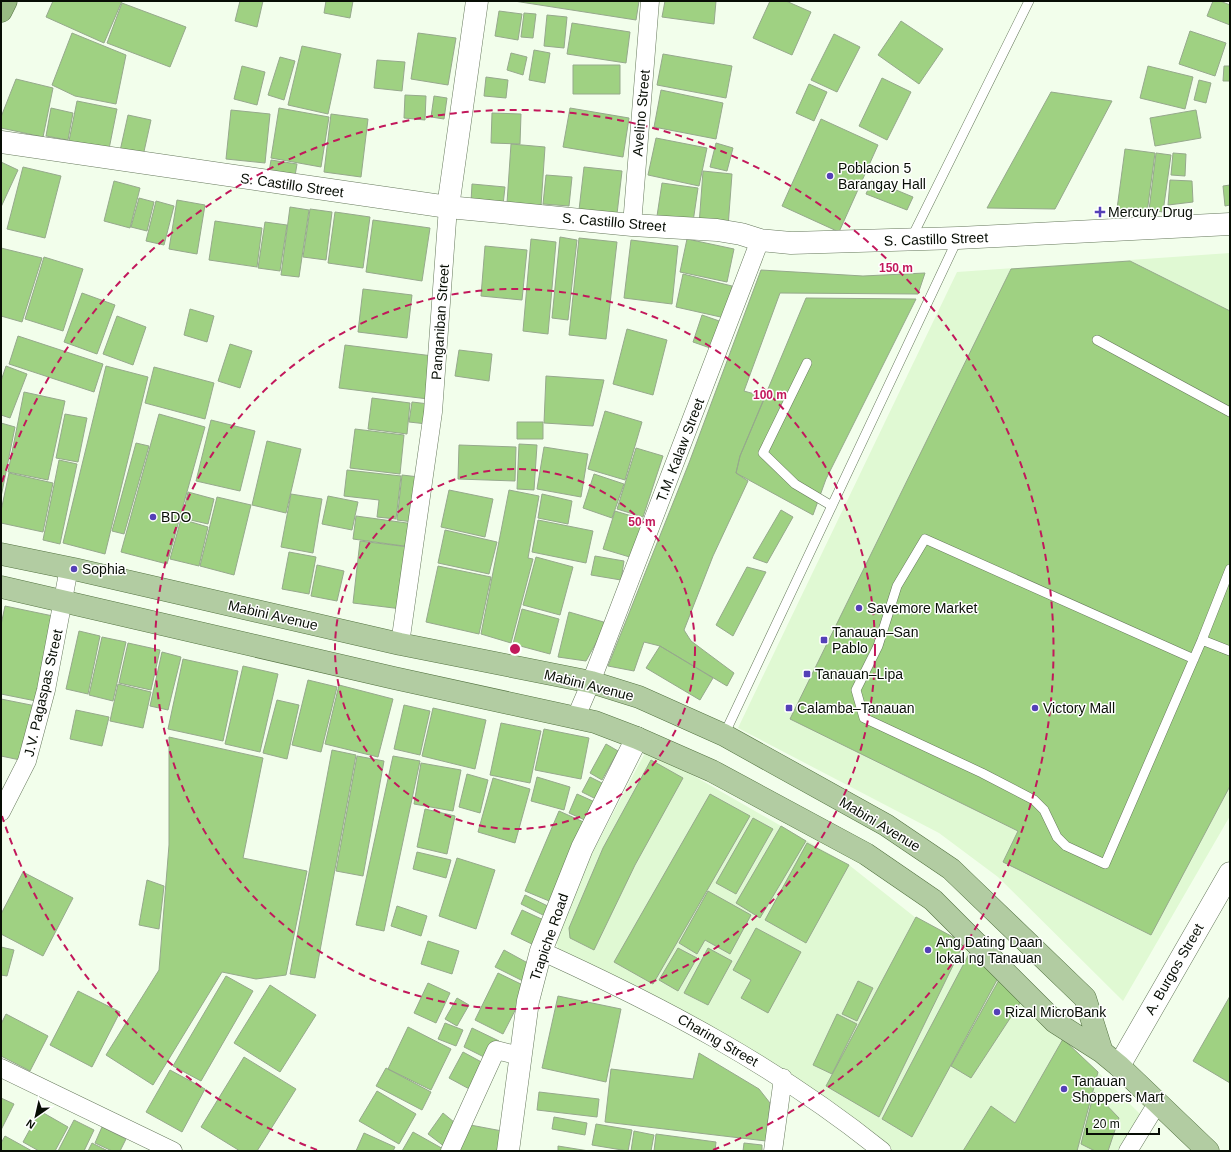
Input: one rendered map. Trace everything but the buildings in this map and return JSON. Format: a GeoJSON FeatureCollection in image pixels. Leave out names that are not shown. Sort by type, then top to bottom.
{"type":"FeatureCollection","features":[{"type":"Feature","properties":{"kind":"highway"},"geometry":{"type":"LineString","coordinates":[[1,11],[6,1]]}},
{"type":"Feature","properties":{"kind":"main road","name":"Mabini Avenue"},"geometry":{"type":"LineString","coordinates":[[1,554],[69,568],[400,644],[591,682],[639,697],[724,734],[886,825],[951,869],[1085,998],[1102,1052]]}},
{"type":"Feature","properties":{"kind":"main road"},"geometry":{"type":"LineString","coordinates":[[1,587],[394,678],[576,717],[595,722],[637,738],[712,771],[866,854],[933,900],[1055,1022],[1102,1052],[1119,1066],[1208,1151]]}},
{"type":"Feature","properties":{"kind":"street","name":"Panganiban Street"},"geometry":{"type":"LineString","coordinates":[[400,644],[433,412],[448,207],[477,1]]}},
{"type":"Feature","properties":{"kind":"street","name":"Avelino Street"},"geometry":{"type":"LineString","coordinates":[[632,224],[650,1]]}},
{"type":"Feature","properties":{"kind":"street","name":"S. Castillo Street"},"geometry":{"type":"LineString","coordinates":[[1,142],[448,207],[632,224],[717,230],[741,234],[760,240],[791,243],[958,238],[1230,224]]}},
{"type":"Feature","properties":{"kind":"street","name":"T.M. Kalaw Street"},"geometry":{"type":"LineString","coordinates":[[576,717],[591,682],[760,240]]}},
{"type":"Feature","properties":{"kind":"street","name":"J.V. Pagaspas Street"},"geometry":{"type":"LineString","coordinates":[[1,812],[27,761],[46,690],[64,602],[69,568]]}},
{"type":"Feature","properties":{"kind":"street","name":"Trapiche Road"},"geometry":{"type":"LineString","coordinates":[[508,1151],[528,1000],[541,951],[582,848],[637,738]]}},
{"type":"Feature","properties":{"kind":"street","name":"A. Burgos Street"},"geometry":{"type":"LineString","coordinates":[[1119,1066],[1230,873]]}},
{"type":"Feature","properties":{"kind":"street","name":"Charing Street"},"geometry":{"type":"LineString","coordinates":[[541,951],[627,990],[692,1024],[783,1078],[882,1151]]}},
{"type":"Feature","properties":{"kind":"street"},"geometry":{"type":"LineString","coordinates":[[450,1151],[496,1050],[520,1056]]}},
{"type":"Feature","properties":{"kind":"street"},"geometry":{"type":"LineString","coordinates":[[1,1068],[173,1151]]}},
{"type":"Feature","properties":{"kind":"street"},"geometry":{"type":"LineString","coordinates":[[773,1151],[783,1078]]}},
{"type":"Feature","properties":{"kind":"street"},"geometry":{"type":"LineString","coordinates":[[1128,1151],[1158,1102]]}},
{"type":"Feature","properties":{"kind":"lane"},"geometry":{"type":"LineString","coordinates":[[911,240],[1029,1]]}},
{"type":"Feature","properties":{"kind":"lane"},"geometry":{"type":"LineString","coordinates":[[724,734],[958,238]]}},
{"type":"Feature","properties":{"kind":"lane"},"geometry":{"type":"LineString","coordinates":[[1097,340],[1230,412]]}},
{"type":"Feature","properties":{"kind":"lane"},"geometry":{"type":"LineString","coordinates":[[807,363],[763,453],[795,484],[832,506]]}},
{"type":"Feature","properties":{"kind":"lane"},"geometry":{"type":"LineString","coordinates":[[1194,659],[924,539],[897,586],[878,646],[856,690],[864,718],[982,773],[1034,800],[1044,810],[1057,837],[1066,846],[1105,864],[1194,659],[1230,570]]}},
{"type":"Feature","properties":{"kind":"lane"},"geometry":{"type":"LineString","coordinates":[[1202,640],[1230,651]]}},
{"type":"Feature","properties":{"kind":"shaded area"},"geometry":{"type":"Polygon","coordinates":[[[1230,253],[1230,816],[1123,1001],[998,877],[939,833],[738,728],[957,272],[1230,253]]]}},
{"type":"Feature","properties":{"kind":"shaded area"},"geometry":{"type":"Polygon","coordinates":[[[647,749],[849,865],[916,918],[960,941],[1098,1072],[1147,1121],[1128,1151],[880,1151],[818,1104],[561,960],[556,940],[586,865],[647,749]]]}},
{"type":"Feature","properties":{"kind":"place","name":"Poblacion 5 Barangay Hall"},"geometry":{"type":"Point","coordinates":[830,176]}},
{"type":"Feature","properties":{"kind":"place","name":"Mercury Drug"},"geometry":{"type":"Point","coordinates":[1100,212]}},
{"type":"Feature","properties":{"kind":"place","name":"BDO"},"geometry":{"type":"Point","coordinates":[153,517]}},
{"type":"Feature","properties":{"kind":"place","name":"Sophia"},"geometry":{"type":"Point","coordinates":[74,569]}},
{"type":"Feature","properties":{"kind":"place","name":"Savemore Market"},"geometry":{"type":"Point","coordinates":[859,608]}},
{"type":"Feature","properties":{"kind":"place","name":"Tanauan–San Pablo"},"geometry":{"type":"Point","coordinates":[824,640]}},
{"type":"Feature","properties":{"kind":"place","name":"Tanauan–Lipa"},"geometry":{"type":"Point","coordinates":[807,674]}},
{"type":"Feature","properties":{"kind":"place","name":"Calamba–Tanauan"},"geometry":{"type":"Point","coordinates":[789,708]}},
{"type":"Feature","properties":{"kind":"place","name":"Victory Mall"},"geometry":{"type":"Point","coordinates":[1035,708]}},
{"type":"Feature","properties":{"kind":"place","name":"Ang Dating Daan lokal ng Tanauan"},"geometry":{"type":"Point","coordinates":[928,950]}},
{"type":"Feature","properties":{"kind":"place","name":"Rizal MicroBank"},"geometry":{"type":"Point","coordinates":[997,1012]}},
{"type":"Feature","properties":{"kind":"place","name":"Tanauan Shoppers Mart"},"geometry":{"type":"Point","coordinates":[1064,1089]}}]}
